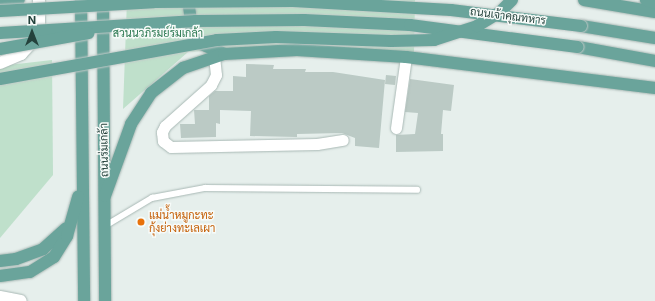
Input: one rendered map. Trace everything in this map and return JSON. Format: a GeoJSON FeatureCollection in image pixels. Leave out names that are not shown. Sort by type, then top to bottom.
{"type":"FeatureCollection","features":[{"type":"Feature","properties":{"kind":"main road"},"geometry":{"type":"LineString","coordinates":[[0,3],[19,0]]}},
{"type":"Feature","properties":{"kind":"main road"},"geometry":{"type":"LineString","coordinates":[[0,63],[21,54],[37,37],[40,29],[39,0]]}},
{"type":"Feature","properties":{"kind":"main road","name":"ถนนร่มเกล้า"},"geometry":{"type":"LineString","coordinates":[[82,0],[84,301]]}},
{"type":"Feature","properties":{"kind":"main road","name":"ถนนร่มเกล้า"},"geometry":{"type":"LineString","coordinates":[[103,0],[105,301]]}},
{"type":"Feature","properties":{"kind":"main road"},"geometry":{"type":"LineString","coordinates":[[188,0],[194,40],[219,55]]}},
{"type":"Feature","properties":{"kind":"main road"},"geometry":{"type":"LineString","coordinates":[[0,79],[217,40],[276,37],[391,42],[434,40],[477,26],[500,12],[512,0]]}},
{"type":"Feature","properties":{"kind":"main road"},"geometry":{"type":"LineString","coordinates":[[584,0],[655,12]]}},
{"type":"Feature","properties":{"kind":"main road"},"geometry":{"type":"LineString","coordinates":[[646,0],[655,3]]}},
{"type":"Feature","properties":{"kind":"main road","name":"ถนนเจ้าคุณทหาร"},"geometry":{"type":"LineString","coordinates":[[0,11],[161,2],[293,1],[444,9],[581,26],[655,38]]}},
{"type":"Feature","properties":{"kind":"main road","name":"ถนนเจ้าคุณทหาร"},"geometry":{"type":"LineString","coordinates":[[123,25],[233,20],[339,21],[488,33],[655,61]]}},
{"type":"Feature","properties":{"kind":"main road"},"geometry":{"type":"LineString","coordinates":[[0,33],[123,25]]}},
{"type":"Feature","properties":{"kind":"main road"},"geometry":{"type":"LineString","coordinates":[[0,48],[50,41],[123,25]]}},
{"type":"Feature","properties":{"kind":"main road"},"geometry":{"type":"LineString","coordinates":[[105,196],[131,124],[151,93],[182,68],[219,55],[297,50],[406,57],[655,88]]}},
{"type":"Feature","properties":{"kind":"main road"},"geometry":{"type":"LineString","coordinates":[[0,276],[30,272],[43,266],[61,248],[72,221],[82,169]]}},
{"type":"Feature","properties":{"kind":"main road"},"geometry":{"type":"LineString","coordinates":[[0,261],[16,259],[43,249],[72,221]]}},
{"type":"Feature","properties":{"kind":"main road"},"geometry":{"type":"LineString","coordinates":[[0,296],[21,301]]}},
{"type":"Feature","properties":{"kind":"street"},"geometry":{"type":"LineString","coordinates":[[219,55],[216,75],[211,85],[165,126],[162,132],[163,141],[171,147],[317,144],[343,140]]}},
{"type":"Feature","properties":{"kind":"street"},"geometry":{"type":"LineString","coordinates":[[396,128],[406,57]]}},
{"type":"Feature","properties":{"kind":"lane"},"geometry":{"type":"LineString","coordinates":[[105,226],[152,198],[205,188],[417,190]]}},
{"type":"Feature","properties":{"kind":"green space","name":"สวนนวภิรมย์ร่มเกล้า"},"geometry":{"type":"Polygon","coordinates":[[[127,0],[415,0],[414,52],[251,47],[188,52],[123,109],[127,0]]]}},
{"type":"Feature","properties":{"kind":"green space"},"geometry":{"type":"Polygon","coordinates":[[[52,60],[53,175],[0,238],[0,66],[52,60]]]}},
{"type":"Feature","properties":{"kind":"building"},"geometry":{"type":"Polygon","coordinates":[[[246,64],[274,65],[273,69],[306,69],[305,72],[333,72],[385,80],[379,148],[355,146],[355,138],[342,133],[297,134],[297,137],[250,136],[251,111],[220,110],[220,124],[216,123],[216,137],[181,138],[180,124],[195,124],[194,110],[209,110],[209,96],[215,91],[233,91],[233,76],[246,77],[246,64]]]}},
{"type":"Feature","properties":{"kind":"building"},"geometry":{"type":"Polygon","coordinates":[[[386,75],[396,76],[395,85],[385,84],[386,75]]]}},
{"type":"Feature","properties":{"kind":"building"},"geometry":{"type":"Polygon","coordinates":[[[410,79],[454,85],[451,111],[443,110],[441,134],[443,134],[443,151],[396,152],[396,135],[415,134],[418,113],[405,112],[410,79]]]}},
{"type":"Feature","properties":{"kind":"place","name":"แม่น้ำหมูกะทะ กุ้งย่างทะเลเผา"},"geometry":{"type":"Point","coordinates":[141,222]}}]}
